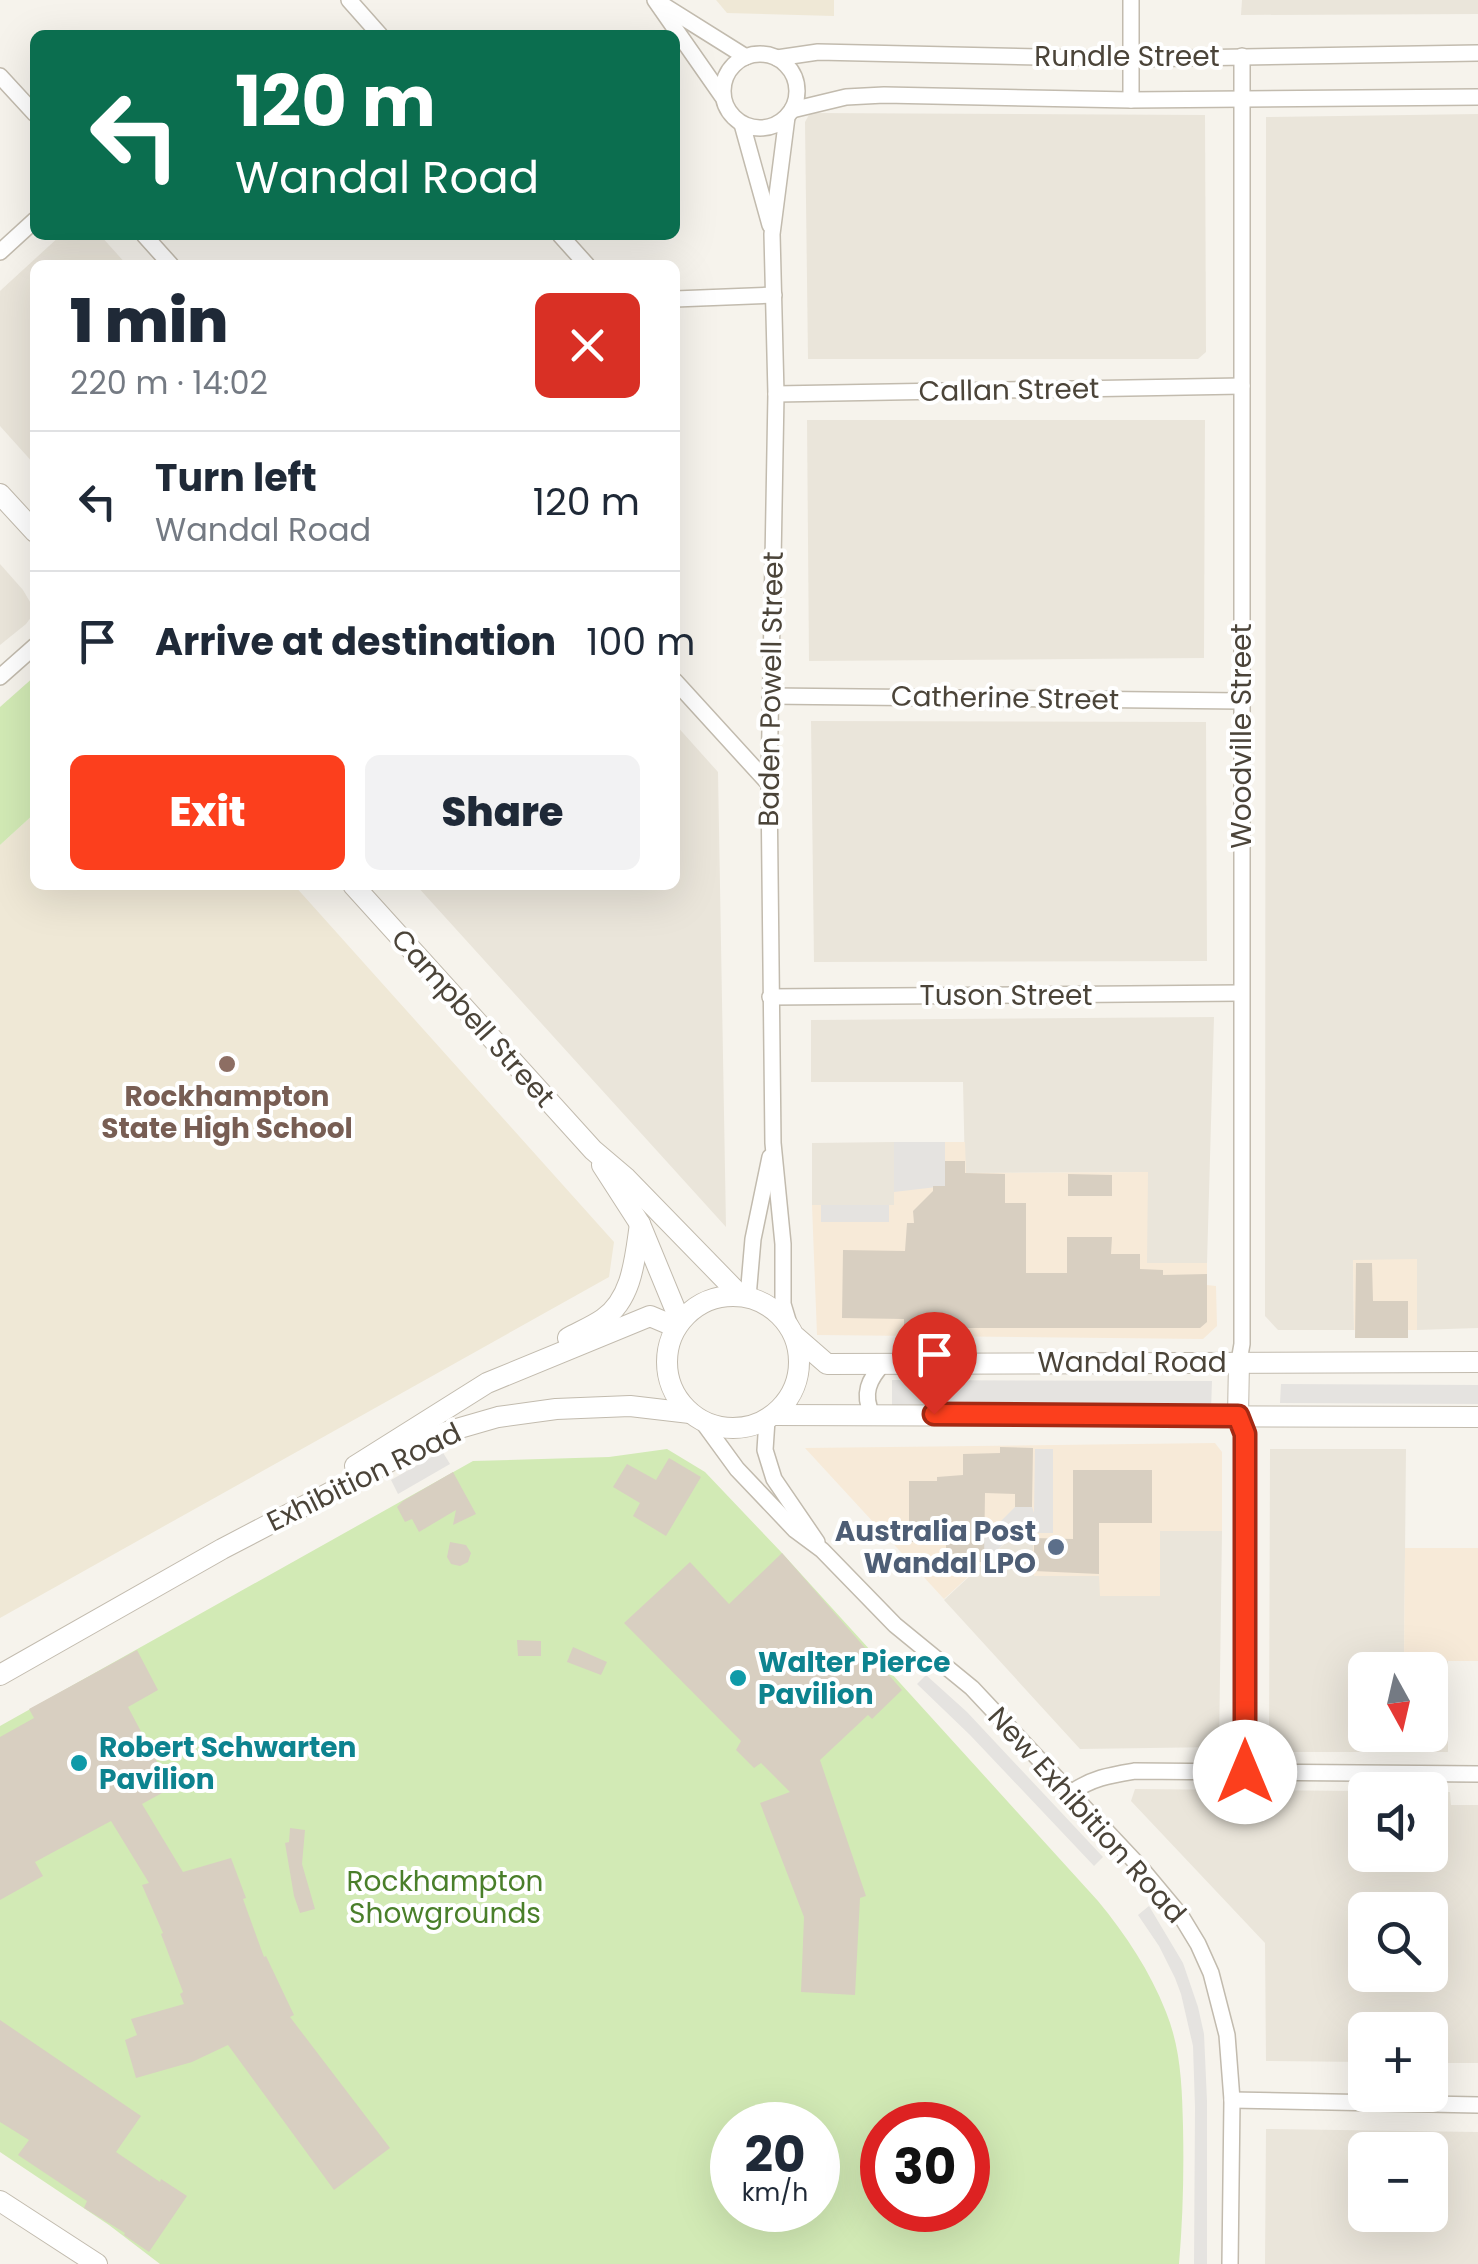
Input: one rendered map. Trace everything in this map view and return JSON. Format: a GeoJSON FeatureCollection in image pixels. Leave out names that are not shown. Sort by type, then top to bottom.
{"type":"FeatureCollection","features":[{"type":"Feature","properties":{"kind":"street"},"geometry":{"type":"LineString","coordinates":[[349,0],[376,30]]}},
{"type":"Feature","properties":{"kind":"street"},"geometry":{"type":"LineString","coordinates":[[656,0],[746,57]]}},
{"type":"Feature","properties":{"kind":"street"},"geometry":{"type":"LineString","coordinates":[[656,0],[677,30]]}},
{"type":"Feature","properties":{"kind":"street"},"geometry":{"type":"LineString","coordinates":[[1131,0],[1131,100]]}},
{"type":"Feature","properties":{"kind":"street"},"geometry":{"type":"LineString","coordinates":[[680,35],[722,96],[726,108],[742,124],[758,129],[771,127],[789,114],[796,101],[796,81],[777,58],[756,54],[735,63],[723,84],[722,96]]}},
{"type":"Feature","properties":{"kind":"street","name":"Rundle Street"},"geometry":{"type":"LineString","coordinates":[[777,58],[818,52],[1131,59],[1478,53]]}},
{"type":"Feature","properties":{"kind":"street","name":"Woodville Street"},"geometry":{"type":"LineString","coordinates":[[1238,1416],[1242,1344],[1242,56]]}},
{"type":"Feature","properties":{"kind":"street"},"geometry":{"type":"LineString","coordinates":[[0,76],[30,109]]}},
{"type":"Feature","properties":{"kind":"street","name":"Rundle Street"},"geometry":{"type":"LineString","coordinates":[[789,114],[846,97],[884,95],[1131,100],[1478,97]]}},
{"type":"Feature","properties":{"kind":"street","name":"Baden Powell Street"},"geometry":{"type":"LineString","coordinates":[[789,114],[772,234],[776,394],[769,784],[773,1143],[783,1244],[783,1304],[793,1332]]}},
{"type":"Feature","properties":{"kind":"street","name":"Baden Powell Street"},"geometry":{"type":"LineString","coordinates":[[742,124],[772,234]]}},
{"type":"Feature","properties":{"kind":"street"},"geometry":{"type":"LineString","coordinates":[[0,252],[30,225]]}},
{"type":"Feature","properties":{"kind":"street"},"geometry":{"type":"LineString","coordinates":[[148,240],[166,260]]}},
{"type":"Feature","properties":{"kind":"street"},"geometry":{"type":"LineString","coordinates":[[564,240],[582,260]]}},
{"type":"Feature","properties":{"kind":"street"},"geometry":{"type":"LineString","coordinates":[[680,299],[774,296]]}},
{"type":"Feature","properties":{"kind":"street","name":"Callan Street"},"geometry":{"type":"LineString","coordinates":[[776,394],[1242,386]]}},
{"type":"Feature","properties":{"kind":"street"},"geometry":{"type":"LineString","coordinates":[[0,494],[30,527]]}},
{"type":"Feature","properties":{"kind":"street"},"geometry":{"type":"LineString","coordinates":[[0,677],[30,650]]}},
{"type":"Feature","properties":{"kind":"street"},"geometry":{"type":"LineString","coordinates":[[680,686],[769,784]]}},
{"type":"Feature","properties":{"kind":"street","name":"Catherine Street"},"geometry":{"type":"LineString","coordinates":[[770,696],[1241,700]]}},
{"type":"Feature","properties":{"kind":"street","name":"Campbell Street"},"geometry":{"type":"LineString","coordinates":[[359,890],[593,1150],[744,1296]]}},
{"type":"Feature","properties":{"kind":"street","name":"Tuson Street"},"geometry":{"type":"LineString","coordinates":[[770,997],[1241,993]]}},
{"type":"Feature","properties":{"kind":"street","name":"Baden Powell Street"},"geometry":{"type":"LineString","coordinates":[[744,1296],[773,1143]]}},
{"type":"Feature","properties":{"kind":"street","name":"Campbell Street"},"geometry":{"type":"LineString","coordinates":[[593,1150],[640,1224],[678,1324]]}},
{"type":"Feature","properties":{"kind":"street","name":"Exhibition Road"},"geometry":{"type":"LineString","coordinates":[[222,1549],[487,1383],[605,1318],[623,1300],[640,1224]]}},
{"type":"Feature","properties":{"kind":"street"},"geometry":{"type":"LineString","coordinates":[[744,1296],[765,1303],[779,1313],[793,1332],[800,1354],[795,1388],[770,1417],[750,1426],[717,1426],[696,1417],[677,1399],[669,1382],[668,1344],[678,1324],[696,1306],[717,1297],[744,1296]]}},
{"type":"Feature","properties":{"kind":"street","name":"Exhibition Road"},"geometry":{"type":"LineString","coordinates":[[487,1383],[650,1316],[678,1324]]}},
{"type":"Feature","properties":{"kind":"street","name":"Wandal Road"},"geometry":{"type":"LineString","coordinates":[[793,1332],[827,1364],[1478,1362]]}},
{"type":"Feature","properties":{"kind":"street"},"geometry":{"type":"LineString","coordinates":[[872,1414],[866,1398],[869,1383],[883,1364]]}},
{"type":"Feature","properties":{"kind":"street","name":"Exhibition Road"},"geometry":{"type":"LineString","coordinates":[[0,1675],[222,1549],[446,1432],[498,1417],[556,1409],[630,1406],[696,1417]]}},
{"type":"Feature","properties":{"kind":"street","name":"Wandal Road"},"geometry":{"type":"LineString","coordinates":[[770,1417],[872,1414],[1478,1418]]}},
{"type":"Feature","properties":{"kind":"street"},"geometry":{"type":"LineString","coordinates":[[1238,1416],[1245,1434],[1245,1772]]}},
{"type":"Feature","properties":{"kind":"street","name":"New Exhibition Road"},"geometry":{"type":"LineString","coordinates":[[696,1417],[795,1530],[822,1550],[895,1625],[972,1688],[1182,1916],[1211,1973],[1226,2035],[1232,2100],[1230,2264]]}},
{"type":"Feature","properties":{"kind":"street","name":"New Exhibition Road"},"geometry":{"type":"LineString","coordinates":[[770,1417],[765,1450],[774,1479],[822,1550]]}},
{"type":"Feature","properties":{"kind":"street"},"geometry":{"type":"LineString","coordinates":[[1072,1793],[1086,1782],[1135,1772],[1478,1774]]}},
{"type":"Feature","properties":{"kind":"street"},"geometry":{"type":"LineString","coordinates":[[1232,2100],[1478,2105]]}},
{"type":"Feature","properties":{"kind":"street"},"geometry":{"type":"LineString","coordinates":[[0,2201],[97,2264]]}},
{"type":"Feature","properties":{"kind":"shaded area"},"geometry":{"type":"Polygon","coordinates":[[[716,0],[834,0],[834,16],[727,13],[716,0]]]}},
{"type":"Feature","properties":{"kind":"shaded area"},"geometry":{"type":"Polygon","coordinates":[[[1242,0],[1478,0],[1478,14],[1241,15],[1242,0]]]}},
{"type":"Feature","properties":{"kind":"shaded area"},"geometry":{"type":"Polygon","coordinates":[[[810,113],[1205,115],[1206,352],[1198,359],[808,359],[805,122],[810,113]]]}},
{"type":"Feature","properties":{"kind":"shaded area"},"geometry":{"type":"Polygon","coordinates":[[[1478,114],[1478,1328],[1417,1330],[1417,1260],[1353,1261],[1354,1330],[1278,1330],[1265,1316],[1266,117],[1478,114]]]}},
{"type":"Feature","properties":{"kind":"shaded area"},"geometry":{"type":"Polygon","coordinates":[[[56,240],[104,240],[122,260],[34,260],[56,240]]]}},
{"type":"Feature","properties":{"kind":"shaded area"},"geometry":{"type":"Polygon","coordinates":[[[30,263],[30,459],[0,426],[0,291],[30,263]]]}},
{"type":"Feature","properties":{"kind":"shaded area"},"geometry":{"type":"Polygon","coordinates":[[[807,420],[1205,420],[1204,658],[809,661],[807,420]]]}},
{"type":"Feature","properties":{"kind":"shaded area"},"geometry":{"type":"Polygon","coordinates":[[[0,564],[30,602],[30,619],[0,645],[0,564]]]}},
{"type":"Feature","properties":{"kind":"shaded area"},"geometry":{"type":"Polygon","coordinates":[[[811,721],[1206,722],[1207,961],[814,962],[811,721]]]}},
{"type":"Feature","properties":{"kind":"shaded area"},"geometry":{"type":"Polygon","coordinates":[[[680,730],[718,772],[726,1227],[421,890],[680,890],[680,730]]]}},
{"type":"Feature","properties":{"kind":"shaded area","name":"Rockhampton State High School"},"geometry":{"type":"Polygon","coordinates":[[[30,818],[30,890],[298,890],[614,1242],[609,1277],[0,1618],[0,845],[30,818]]]}},
{"type":"Feature","properties":{"kind":"shaded area"},"geometry":{"type":"Polygon","coordinates":[[[1214,1017],[1207,1263],[1147,1263],[1147,1172],[965,1173],[963,1082],[811,1082],[811,1020],[1214,1017]]]}},
{"type":"Feature","properties":{"kind":"shaded area"},"geometry":{"type":"Polygon","coordinates":[[[894,1142],[894,1205],[812,1205],[812,1143],[894,1142]]]}},
{"type":"Feature","properties":{"kind":"shaded area"},"geometry":{"type":"Polygon","coordinates":[[[894,1142],[965,1142],[966,1173],[1148,1172],[1147,1263],[1207,1263],[1207,1285],[1216,1286],[1217,1326],[1203,1339],[817,1335],[812,1205],[894,1205],[894,1142]]]}},
{"type":"Feature","properties":{"kind":"shaded area"},"geometry":{"type":"Polygon","coordinates":[[[894,1142],[945,1142],[945,1186],[894,1192],[894,1142]]]}},
{"type":"Feature","properties":{"kind":"shaded area"},"geometry":{"type":"Polygon","coordinates":[[[821,1205],[889,1205],[889,1222],[821,1222],[821,1205]]]}},
{"type":"Feature","properties":{"kind":"shaded area"},"geometry":{"type":"Polygon","coordinates":[[[1417,1259],[1417,1330],[1354,1330],[1353,1260],[1417,1259]]]}},
{"type":"Feature","properties":{"kind":"shaded area"},"geometry":{"type":"Polygon","coordinates":[[[892,1380],[1212,1381],[1211,1410],[892,1408],[892,1380]]]}},
{"type":"Feature","properties":{"kind":"shaded area"},"geometry":{"type":"Polygon","coordinates":[[[1281,1384],[1478,1385],[1478,1404],[1280,1403],[1281,1384]]]}},
{"type":"Feature","properties":{"kind":"shaded area"},"geometry":{"type":"Polygon","coordinates":[[[1215,1443],[1222,1452],[1222,1531],[1160,1531],[1160,1596],[1100,1596],[1099,1576],[1034,1576],[1032,1518],[944,1599],[805,1448],[1215,1443]]]}},
{"type":"Feature","properties":{"kind":"shaded area"},"geometry":{"type":"Polygon","coordinates":[[[1035,1449],[1053,1449],[1053,1533],[1034,1533],[1033,1517],[984,1562],[984,1538],[1015,1507],[1032,1507],[1034,1513],[1035,1449]]]}},
{"type":"Feature","properties":{"kind":"shaded area"},"geometry":{"type":"Polygon","coordinates":[[[1270,1449],[1406,1449],[1404,1652],[1348,1652],[1348,1752],[1269,1752],[1270,1449]]]}},
{"type":"Feature","properties":{"kind":"shaded area"},"geometry":{"type":"Polygon","coordinates":[[[442,1451],[450,1464],[398,1494],[391,1480],[442,1451]]]}},
{"type":"Feature","properties":{"kind":"shaded area"},"geometry":{"type":"Polygon","coordinates":[[[1033,1517],[1100,1576],[1100,1596],[1159,1531],[1222,1531],[1219,1747],[1080,1749],[944,1600],[1033,1517]]]}},
{"type":"Feature","properties":{"kind":"shaded area"},"geometry":{"type":"Polygon","coordinates":[[[1405,1548],[1478,1548],[1478,1661],[1448,1661],[1448,1652],[1404,1652],[1405,1548]]]}},
{"type":"Feature","properties":{"kind":"shaded area"},"geometry":{"type":"Polygon","coordinates":[[[926,1675],[967,1712],[1103,1857],[1094,1866],[917,1684],[926,1675]]]}},
{"type":"Feature","properties":{"kind":"shaded area"},"geometry":{"type":"Polygon","coordinates":[[[1135,1789],[1348,1791],[1348,1872],[1448,1872],[1448,1792],[1451,1805],[1478,1805],[1478,2063],[1448,2063],[1448,2012],[1348,2012],[1348,2062],[1266,2061],[1265,1943],[1131,1801],[1135,1789]]]}},
{"type":"Feature","properties":{"kind":"shaded area"},"geometry":{"type":"Polygon","coordinates":[[[1149,1906],[1183,1963],[1204,2034],[1207,2264],[1194,2264],[1193,2046],[1175,1978],[1138,1915],[1149,1906]]]}},
{"type":"Feature","properties":{"kind":"shaded area"},"geometry":{"type":"Polygon","coordinates":[[[1266,2129],[1478,2132],[1478,2264],[1265,2264],[1266,2129]]]}},
{"type":"Feature","properties":{"kind":"green space"},"geometry":{"type":"Polygon","coordinates":[[[30,680],[30,818],[0,845],[0,707],[30,680]]]}},
{"type":"Feature","properties":{"kind":"green space","name":"Rockhampton Showgrounds"},"geometry":{"type":"Polygon","coordinates":[[[667,1449],[705,1472],[1098,1901],[1145,1968],[1160,1997],[1178,2054],[1183,2143],[1179,2264],[160,2264],[0,2152],[0,1726],[473,1461],[609,1457],[667,1449]]]}},
{"type":"Feature","properties":{"kind":"building"},"geometry":{"type":"Polygon","coordinates":[[[945,1161],[965,1161],[965,1173],[1005,1174],[1005,1203],[1026,1203],[1026,1273],[1067,1273],[1067,1237],[1112,1237],[1111,1254],[1140,1254],[1140,1269],[1163,1270],[1163,1275],[1207,1274],[1207,1322],[1200,1328],[904,1328],[904,1319],[842,1318],[843,1250],[905,1251],[907,1223],[914,1223],[913,1211],[933,1191],[933,1186],[945,1186],[945,1161]]]}},
{"type":"Feature","properties":{"kind":"building"},"geometry":{"type":"Polygon","coordinates":[[[1068,1174],[1112,1175],[1112,1196],[1068,1196],[1068,1174]]]}},
{"type":"Feature","properties":{"kind":"building"},"geometry":{"type":"Polygon","coordinates":[[[1356,1263],[1372,1263],[1373,1301],[1408,1301],[1408,1338],[1355,1338],[1356,1263]]]}},
{"type":"Feature","properties":{"kind":"building"},"geometry":{"type":"Polygon","coordinates":[[[1000,1447],[1033,1448],[1032,1507],[1015,1507],[1015,1494],[985,1493],[984,1562],[946,1562],[946,1542],[909,1542],[909,1481],[937,1481],[937,1477],[963,1475],[963,1454],[1000,1453],[1000,1447]]]}},
{"type":"Feature","properties":{"kind":"building"},"geometry":{"type":"Polygon","coordinates":[[[669,1458],[701,1477],[666,1536],[633,1516],[640,1503],[613,1487],[627,1464],[656,1480],[669,1458]]]}},
{"type":"Feature","properties":{"kind":"building"},"geometry":{"type":"Polygon","coordinates":[[[1073,1470],[1152,1470],[1152,1523],[1099,1523],[1099,1574],[1034,1571],[1034,1538],[1073,1539],[1073,1470]]]}},
{"type":"Feature","properties":{"kind":"building"},"geometry":{"type":"Polygon","coordinates":[[[453,1472],[476,1514],[453,1525],[456,1510],[419,1532],[412,1519],[405,1522],[397,1507],[453,1472]]]}},
{"type":"Feature","properties":{"kind":"building"},"geometry":{"type":"Polygon","coordinates":[[[450,1542],[466,1545],[471,1553],[468,1562],[460,1566],[451,1564],[447,1557],[450,1542]]]}},
{"type":"Feature","properties":{"kind":"building"},"geometry":{"type":"Polygon","coordinates":[[[782,1553],[902,1690],[872,1719],[868,1715],[820,1760],[866,1896],[860,1898],[855,1995],[801,1992],[804,1917],[760,1803],[790,1792],[761,1763],[754,1768],[736,1750],[741,1741],[624,1623],[690,1562],[729,1604],[782,1553]]]}},
{"type":"Feature","properties":{"kind":"building"},"geometry":{"type":"Polygon","coordinates":[[[517,1640],[541,1641],[541,1656],[518,1656],[517,1640]]]}},
{"type":"Feature","properties":{"kind":"building"},"geometry":{"type":"Polygon","coordinates":[[[573,1647],[607,1662],[601,1675],[567,1662],[573,1647]]]}},
{"type":"Feature","properties":{"kind":"building"},"geometry":{"type":"Polygon","coordinates":[[[137,1650],[158,1690],[128,1707],[171,1788],[142,1804],[183,1872],[231,1858],[264,1957],[294,2015],[290,2017],[390,2148],[334,2190],[228,2045],[192,2062],[136,2078],[125,2040],[137,2035],[131,2019],[184,2004],[180,1994],[183,1992],[142,1885],[149,1883],[111,1821],[35,1862],[43,1876],[0,1900],[0,1737],[34,1718],[29,1709],[137,1650]]]}},
{"type":"Feature","properties":{"kind":"building"},"geometry":{"type":"Polygon","coordinates":[[[290,1828],[305,1830],[302,1864],[315,1909],[300,1913],[285,1843],[289,1842],[290,1828]]]}},
{"type":"Feature","properties":{"kind":"building"},"geometry":{"type":"Polygon","coordinates":[[[0,2020],[141,2116],[116,2152],[187,2196],[149,2252],[84,2208],[87,2201],[18,2155],[29,2140],[0,2122],[0,2020]]]}},
{"type":"Feature","properties":{"kind":"place","name":"Rockhampton State High School"},"geometry":{"type":"Point","coordinates":[227,1064]}},
{"type":"Feature","properties":{"kind":"place","name":"Australia Post Wandal LPO"},"geometry":{"type":"Point","coordinates":[1056,1547]}},
{"type":"Feature","properties":{"kind":"place","name":"Walter Pierce Pavilion"},"geometry":{"type":"Point","coordinates":[738,1678]}},
{"type":"Feature","properties":{"kind":"place","name":"Robert Schwarten Pavilion"},"geometry":{"type":"Point","coordinates":[79,1763]}},
{"type":"Feature","properties":{"kind":"route"},"geometry":{"type":"LineString","coordinates":[[934,1414],[1238,1416],[1245,1434],[1245,1772]]}}]}
